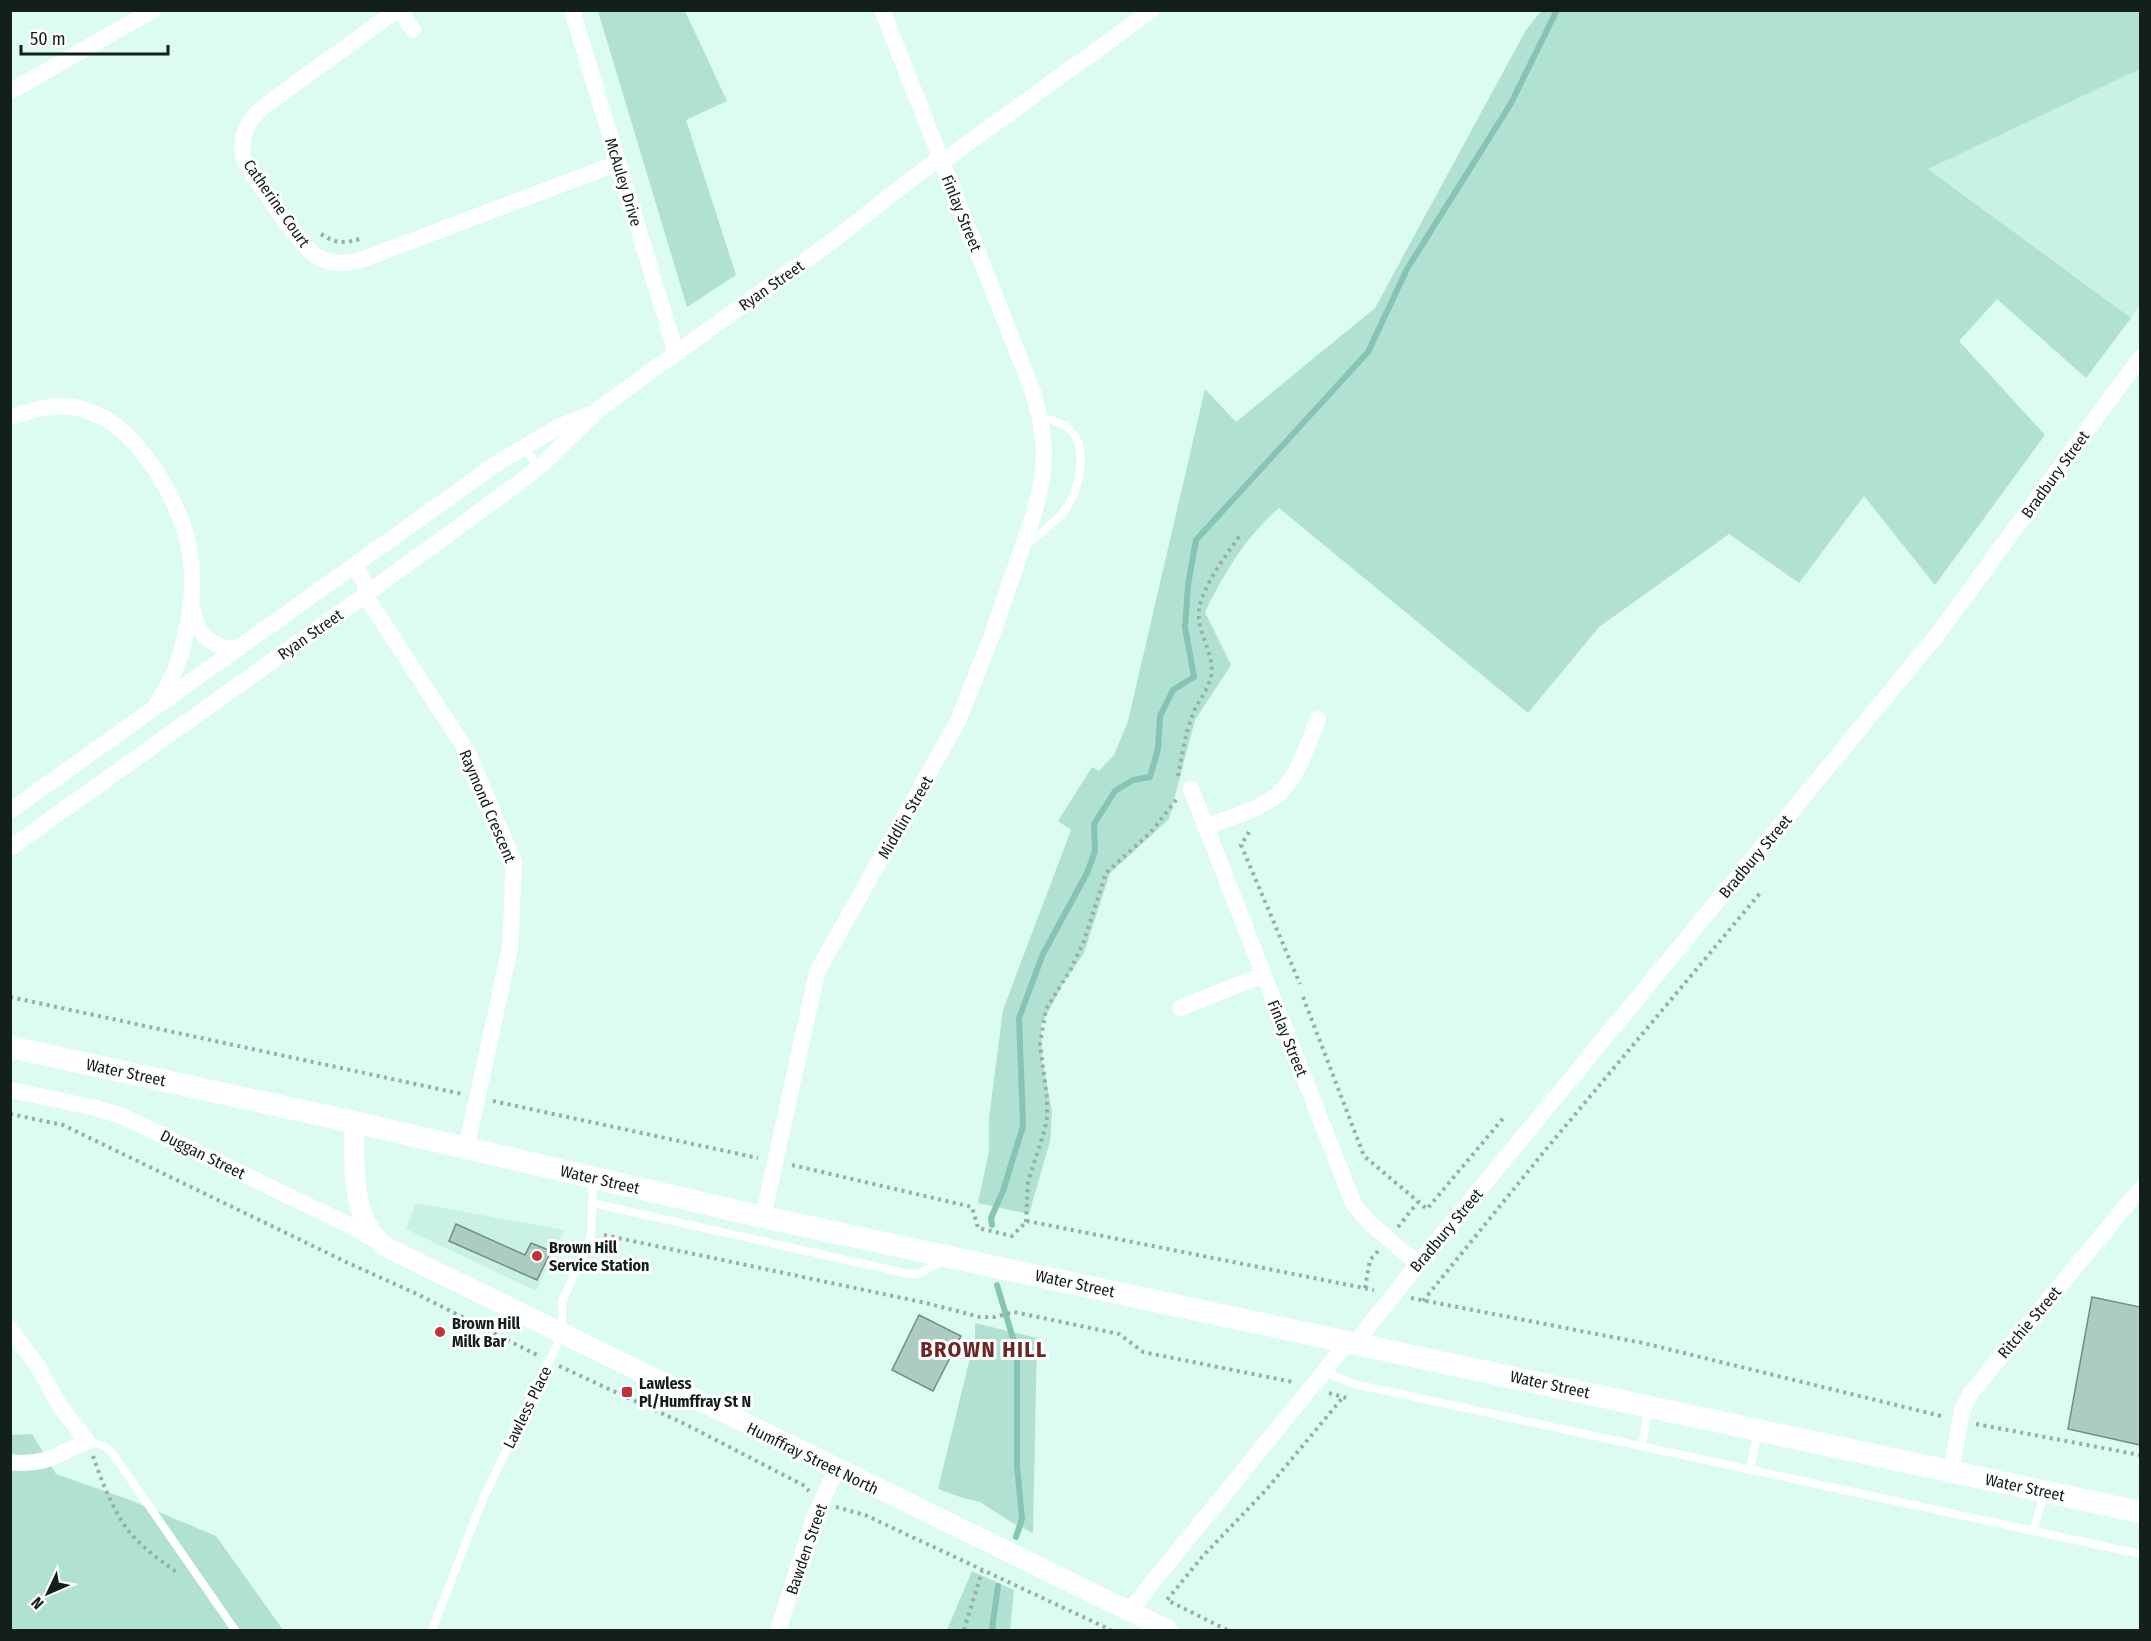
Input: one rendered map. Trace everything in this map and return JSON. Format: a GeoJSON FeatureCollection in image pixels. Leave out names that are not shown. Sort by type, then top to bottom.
{"type":"FeatureCollection","features":[{"type":"Feature","properties":{"kind":"main road","name":"Water Street"},"geometry":{"type":"LineString","coordinates":[[10,1047],[354,1122],[763,1216],[2140,1512]]}},
{"type":"Feature","properties":{"kind":"street"},"geometry":{"type":"LineString","coordinates":[[14,90],[153,10]]}},
{"type":"Feature","properties":{"kind":"street"},"geometry":{"type":"LineString","coordinates":[[398,10],[413,30]]}},
{"type":"Feature","properties":{"kind":"street","name":"Catherine Court"},"geometry":{"type":"LineString","coordinates":[[398,10],[263,107],[245,131],[243,148],[247,165],[300,241],[314,254],[334,262],[361,260],[618,164]]}},
{"type":"Feature","properties":{"kind":"street","name":"McAuley Drive"},"geometry":{"type":"LineString","coordinates":[[572,10],[676,352]]}},
{"type":"Feature","properties":{"kind":"street","name":"Finlay Street"},"geometry":{"type":"LineString","coordinates":[[882,10],[1033,392],[1040,417]]}},
{"type":"Feature","properties":{"kind":"street","name":"Ryan Street"},"geometry":{"type":"LineString","coordinates":[[10,848],[365,596],[532,473],[600,408],[1152,10]]}},
{"type":"Feature","properties":{"kind":"street","name":"Bradbury Street"},"geometry":{"type":"LineString","coordinates":[[1129,1611],[1324,1372],[1418,1264],[1937,634],[2140,358]]}},
{"type":"Feature","properties":{"kind":"street"},"geometry":{"type":"LineString","coordinates":[[10,417],[53,407],[81,408],[108,420],[130,437],[160,478],[182,521],[192,566],[192,606],[183,646],[172,677],[158,701],[147,714]]}},
{"type":"Feature","properties":{"kind":"street","name":"Ryan Street"},"geometry":{"type":"LineString","coordinates":[[10,811],[513,454],[558,427],[600,408]]}},
{"type":"Feature","properties":{"kind":"street","name":"Middlin Street"},"geometry":{"type":"LineString","coordinates":[[763,1216],[817,972],[958,721],[992,635],[1039,498],[1045,460],[1044,433],[1040,417]]}},
{"type":"Feature","properties":{"kind":"street","name":"Raymond Crescent"},"geometry":{"type":"LineString","coordinates":[[354,566],[366,584],[365,596],[468,753],[514,862],[510,948],[466,1149]]}},
{"type":"Feature","properties":{"kind":"street"},"geometry":{"type":"LineString","coordinates":[[192,606],[197,625],[208,640],[226,648],[240,648]]}},
{"type":"Feature","properties":{"kind":"street"},"geometry":{"type":"LineString","coordinates":[[1205,827],[1267,802],[1284,788],[1296,770],[1318,720]]}},
{"type":"Feature","properties":{"kind":"street","name":"Finlay Street"},"geometry":{"type":"LineString","coordinates":[[1181,787],[1205,827],[1354,1204],[1371,1224],[1418,1264]]}},
{"type":"Feature","properties":{"kind":"street"},"geometry":{"type":"LineString","coordinates":[[1179,1008],[1263,975]]}},
{"type":"Feature","properties":{"kind":"street","name":"Duggan Street"},"geometry":{"type":"LineString","coordinates":[[10,1090],[92,1107],[136,1121],[347,1224],[386,1246]]}},
{"type":"Feature","properties":{"kind":"street","name":"Humffray Street North"},"geometry":{"type":"LineString","coordinates":[[354,1122],[356,1179],[362,1215],[372,1234],[386,1246],[836,1469],[1168,1630]]}},
{"type":"Feature","properties":{"kind":"street","name":"Ritchie Street"},"geometry":{"type":"LineString","coordinates":[[1951,1471],[1964,1405],[1976,1386],[2140,1189]]}},
{"type":"Feature","properties":{"kind":"street"},"geometry":{"type":"LineString","coordinates":[[10,1328],[38,1367],[62,1410],[87,1441],[43,1462],[32,1464],[10,1462]]}},
{"type":"Feature","properties":{"kind":"street","name":"Bawden Street"},"geometry":{"type":"LineString","coordinates":[[778,1630],[813,1521],[836,1469]]}},
{"type":"Feature","properties":{"kind":"lane"},"geometry":{"type":"LineString","coordinates":[[1023,547],[1065,509],[1075,493],[1079,476],[1079,449],[1072,433],[1060,423],[1040,417]]}},
{"type":"Feature","properties":{"kind":"lane"},"geometry":{"type":"LineString","coordinates":[[513,454],[524,452],[531,456],[535,464],[532,473]]}},
{"type":"Feature","properties":{"kind":"lane","name":"Lawless Place"},"geometry":{"type":"LineString","coordinates":[[432,1630],[483,1499],[562,1334],[562,1302],[591,1238],[593,1178]]}},
{"type":"Feature","properties":{"kind":"lane"},"geometry":{"type":"LineString","coordinates":[[592,1203],[909,1274],[918,1274],[955,1257]]}},
{"type":"Feature","properties":{"kind":"lane"},"geometry":{"type":"LineString","coordinates":[[1324,1372],[1354,1384],[2140,1554]]}},
{"type":"Feature","properties":{"kind":"lane"},"geometry":{"type":"LineString","coordinates":[[1642,1445],[1649,1406]]}},
{"type":"Feature","properties":{"kind":"lane"},"geometry":{"type":"LineString","coordinates":[[1750,1468],[1758,1429]]}},
{"type":"Feature","properties":{"kind":"lane"},"geometry":{"type":"LineString","coordinates":[[87,1441],[104,1446],[113,1454],[235,1630]]}},
{"type":"Feature","properties":{"kind":"lane"},"geometry":{"type":"LineString","coordinates":[[2034,1530],[2044,1491]]}},
{"type":"Feature","properties":{"kind":"path"},"geometry":{"type":"LineString","coordinates":[[315,229],[323,236],[344,243],[370,236]]}},
{"type":"Feature","properties":{"kind":"path"},"geometry":{"type":"LineString","coordinates":[[1026,1223],[1028,1182],[1046,1123],[1047,1098],[1040,1044],[1046,1009],[1071,969],[1084,941],[1106,873],[1151,832],[1180,794],[1193,714],[1211,680],[1213,666],[1198,618],[1200,607],[1205,591],[1218,566],[1241,534]]}},
{"type":"Feature","properties":{"kind":"path"},"geometry":{"type":"LineString","coordinates":[[1172,806],[1181,787]]}},
{"type":"Feature","properties":{"kind":"path"},"geometry":{"type":"LineString","coordinates":[[1244,812],[1251,831],[1247,832],[1241,844],[1300,984]]}},
{"type":"Feature","properties":{"kind":"path"},"geometry":{"type":"LineString","coordinates":[[1423,1300],[1546,1148],[1761,892]]}},
{"type":"Feature","properties":{"kind":"path"},"geometry":{"type":"LineString","coordinates":[[10,997],[775,1161],[972,1207],[978,1228],[1012,1236],[1027,1221],[1642,1344],[1961,1421],[2140,1455]]}},
{"type":"Feature","properties":{"kind":"path"},"geometry":{"type":"LineString","coordinates":[[1303,997],[1364,1156],[1427,1209],[1505,1116]]}},
{"type":"Feature","properties":{"kind":"path"},"geometry":{"type":"LineString","coordinates":[[10,1114],[63,1125],[694,1429],[803,1485],[812,1495],[836,1506],[865,1515],[1111,1630]]}},
{"type":"Feature","properties":{"kind":"path"},"geometry":{"type":"LineString","coordinates":[[591,1232],[980,1317],[996,1317],[1014,1312],[1119,1334],[1143,1352],[1291,1382],[1343,1397]]}},
{"type":"Feature","properties":{"kind":"path"},"geometry":{"type":"LineString","coordinates":[[1227,1630],[1167,1600],[1202,1557],[1266,1490],[1354,1384]]}},
{"type":"Feature","properties":{"kind":"path"},"geometry":{"type":"LineString","coordinates":[[87,1441],[117,1514],[140,1543],[179,1574]]}},
{"type":"Feature","properties":{"kind":"path"},"geometry":{"type":"LineString","coordinates":[[964,1630],[982,1571]]}},
{"type":"Feature","properties":{"kind":"shaded area"},"geometry":{"type":"Polygon","coordinates":[[[1542,10],[2140,11],[2140,69],[1928,169],[2131,318],[2086,378],[1997,299],[1959,341],[2045,435],[1935,585],[1864,496],[1799,583],[1729,534],[1599,627],[1528,713],[1279,508],[1246,543],[1205,612],[1231,665],[1195,720],[1169,819],[1110,873],[1084,953],[1064,982],[1041,1025],[1042,1059],[1052,1112],[1050,1141],[1029,1214],[978,1203],[989,1151],[989,1118],[1003,1010],[1071,830],[1058,821],[1092,767],[1099,771],[1114,755],[1128,721],[1205,389],[1236,422],[1375,308],[1526,30],[1542,10]]]}},
{"type":"Feature","properties":{"kind":"shaded area"},"geometry":{"type":"Polygon","coordinates":[[[598,11],[685,11],[727,101],[686,120],[736,275],[687,307],[598,11]]]}},
{"type":"Feature","properties":{"kind":"shaded area"},"geometry":{"type":"Polygon","coordinates":[[[2140,69],[2140,304],[2131,318],[1928,169],[2140,69]]]}},
{"type":"Feature","properties":{"kind":"shaded area"},"geometry":{"type":"Polygon","coordinates":[[[416,1203],[564,1230],[536,1291],[406,1229],[416,1203]]]}},
{"type":"Feature","properties":{"kind":"shaded area"},"geometry":{"type":"Polygon","coordinates":[[[975,1323],[1037,1338],[1033,1533],[980,1502],[938,1489],[975,1337],[975,1323]]]}},
{"type":"Feature","properties":{"kind":"shaded area"},"geometry":{"type":"Polygon","coordinates":[[[32,1434],[56,1474],[130,1500],[216,1536],[283,1630],[11,1630],[11,1435],[32,1434]]]}},
{"type":"Feature","properties":{"kind":"shaded area"},"geometry":{"type":"Polygon","coordinates":[[[972,1571],[1014,1590],[1010,1630],[947,1630],[972,1571]]]}},
{"type":"Feature","properties":{"kind":"building"},"geometry":{"type":"Polygon","coordinates":[[[456,1224],[525,1255],[531,1243],[551,1251],[537,1280],[449,1241],[456,1224]]]}},
{"type":"Feature","properties":{"kind":"building"},"geometry":{"type":"Polygon","coordinates":[[[2092,1297],[2140,1307],[2140,1445],[2068,1429],[2092,1297]]]}},
{"type":"Feature","properties":{"kind":"building"},"geometry":{"type":"Polygon","coordinates":[[[919,1315],[961,1336],[933,1391],[892,1370],[919,1315]]]}},
{"type":"Feature","properties":{"kind":"waterway"},"geometry":{"type":"LineString","coordinates":[[992,1225],[991,1218],[1003,1191],[1023,1126],[1019,1018],[1043,954],[1087,873],[1095,851],[1094,824],[1115,791],[1133,780],[1150,777],[1158,749],[1160,716],[1173,690],[1194,677],[1185,627],[1188,585],[1196,540],[1368,352],[1407,269],[1510,105],[1557,10]]}},
{"type":"Feature","properties":{"kind":"waterway"},"geometry":{"type":"LineString","coordinates":[[997,1285],[1017,1352],[1017,1465],[1022,1519],[1016,1537]]}},
{"type":"Feature","properties":{"kind":"waterway"},"geometry":{"type":"LineString","coordinates":[[992,1630],[998,1586]]}},
{"type":"Feature","properties":{"kind":"place","name":"Brown Hill Service Station"},"geometry":{"type":"Point","coordinates":[537,1256]}},
{"type":"Feature","properties":{"kind":"place","name":"Brown Hill Milk Bar"},"geometry":{"type":"Point","coordinates":[440,1332]}},
{"type":"Feature","properties":{"kind":"place","name":"Lawless Pl/Humffray St N"},"geometry":{"type":"Point","coordinates":[627,1392]}},
{"type":"Feature","properties":{"kind":"district","name":"BROWN HILL"},"geometry":{"type":"Point","coordinates":[984,1349]}}]}
